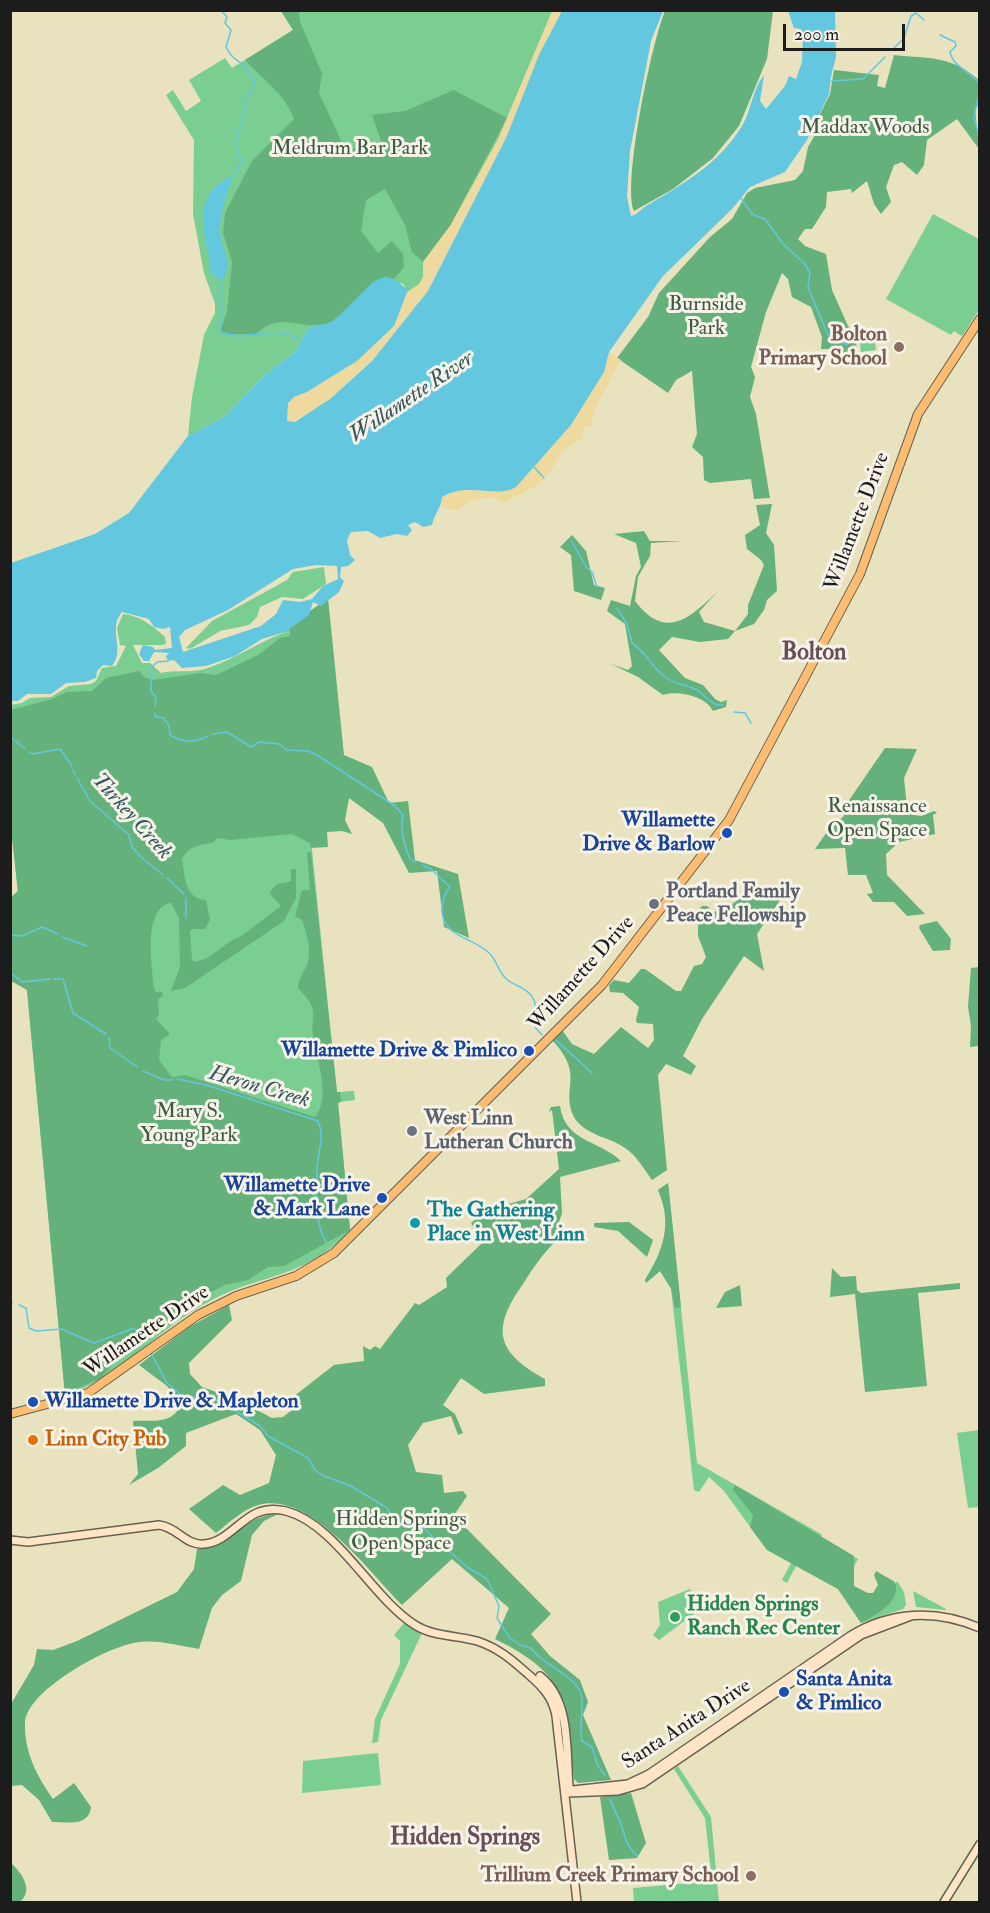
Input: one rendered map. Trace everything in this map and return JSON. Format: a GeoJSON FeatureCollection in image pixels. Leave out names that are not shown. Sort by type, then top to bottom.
{"type":"FeatureCollection","features":[{"type":"Feature","properties":{"kind":"main road","name":"Willamette Drive"},"geometry":{"type":"LineString","coordinates":[[10,1414],[88,1393],[198,1315],[230,1299],[296,1276],[334,1253],[602,985],[709,849],[744,794],[864,567],[918,414],[980,319]]}},
{"type":"Feature","properties":{"kind":"main road"},"geometry":{"type":"LineString","coordinates":[[10,1540],[27,1542],[159,1525],[172,1529],[189,1541],[203,1544],[218,1539],[254,1514],[284,1511],[301,1518],[326,1536],[416,1625],[434,1633],[488,1645],[524,1668],[545,1690],[554,1705],[563,1787],[567,1793]]}},
{"type":"Feature","properties":{"kind":"main road","name":"Santa Anita Drive"},"geometry":{"type":"LineString","coordinates":[[567,1793],[573,1790],[621,1785],[641,1778],[858,1631],[888,1618],[906,1615],[944,1617],[980,1628]]}},
{"type":"Feature","properties":{"kind":"main road"},"geometry":{"type":"LineString","coordinates":[[540,1676],[553,1689],[562,1711],[577,1902]]}},
{"type":"Feature","properties":{"kind":"main road"},"geometry":{"type":"LineString","coordinates":[[944,1902],[980,1844]]}},
{"type":"Feature","properties":{"kind":"green space","name":"Meldrum Bar Park"},"geometry":{"type":"Polygon","coordinates":[[[281,11],[562,11],[539,55],[507,136],[414,311],[407,290],[402,283],[313,326],[306,332],[296,351],[265,375],[224,417],[188,436],[192,397],[204,335],[215,313],[215,304],[204,273],[193,214],[194,140],[166,95],[173,90],[186,111],[201,101],[189,80],[225,58],[232,68],[293,30],[281,11]]]}},
{"type":"Feature","properties":{"kind":"green space"},"geometry":{"type":"Polygon","coordinates":[[[281,11],[299,11],[300,22],[322,73],[319,93],[345,149],[370,147],[381,141],[372,115],[405,111],[454,90],[507,118],[450,226],[423,262],[412,252],[405,225],[385,189],[366,200],[361,231],[378,253],[392,241],[403,254],[404,267],[394,279],[384,277],[348,310],[326,324],[306,325],[282,322],[265,327],[256,334],[224,334],[220,331],[227,312],[232,262],[223,233],[225,213],[252,161],[294,119],[280,95],[245,60],[293,30],[281,11]]]}},
{"type":"Feature","properties":{"kind":"green space"},"geometry":{"type":"Polygon","coordinates":[[[665,11],[773,11],[767,59],[739,126],[713,158],[673,189],[634,211],[631,196],[635,144],[646,80],[665,11]]]}},
{"type":"Feature","properties":{"kind":"green space"},"geometry":{"type":"Polygon","coordinates":[[[894,55],[949,62],[979,80],[979,105],[975,108],[979,149],[957,119],[927,140],[924,165],[917,175],[902,162],[894,165],[886,187],[891,202],[881,214],[874,204],[867,181],[852,193],[851,189],[827,192],[826,207],[812,229],[805,229],[798,239],[805,246],[826,254],[832,290],[848,326],[855,333],[858,362],[850,362],[840,354],[839,349],[821,349],[822,337],[811,307],[792,297],[788,279],[782,273],[766,312],[751,367],[755,377],[750,397],[756,414],[770,498],[754,499],[751,479],[710,483],[704,480],[703,457],[692,447],[697,434],[692,371],[676,380],[668,393],[617,358],[648,317],[659,293],[710,237],[732,219],[747,193],[755,188],[795,180],[803,171],[808,147],[820,126],[819,116],[830,94],[834,70],[879,75],[877,86],[885,88],[894,55]]]}},
{"type":"Feature","properties":{"kind":"green space"},"geometry":{"type":"Polygon","coordinates":[[[933,214],[979,239],[979,310],[962,336],[954,331],[951,335],[886,299],[933,214]]]}},
{"type":"Feature","properties":{"kind":"green space"},"geometry":{"type":"Polygon","coordinates":[[[874,333],[876,350],[861,352],[859,335],[874,333]]]}},
{"type":"Feature","properties":{"kind":"green space"},"geometry":{"type":"Polygon","coordinates":[[[772,504],[766,533],[774,545],[777,591],[767,600],[764,610],[754,624],[735,631],[748,614],[748,605],[764,565],[747,549],[745,535],[760,525],[756,505],[772,504]]]}},
{"type":"Feature","properties":{"kind":"green space"},"geometry":{"type":"Polygon","coordinates":[[[644,531],[650,541],[683,541],[651,543],[650,556],[638,577],[635,601],[646,613],[666,623],[676,622],[696,611],[717,592],[699,612],[704,622],[735,631],[728,639],[700,642],[672,637],[659,650],[685,678],[703,685],[715,699],[721,702],[727,700],[726,707],[713,711],[698,698],[676,693],[663,695],[638,677],[611,664],[628,670],[632,666],[625,624],[607,611],[611,600],[630,606],[636,576],[641,567],[636,543],[614,534],[644,531]]]}},
{"type":"Feature","properties":{"kind":"green space"},"geometry":{"type":"Polygon","coordinates":[[[572,535],[586,551],[594,585],[605,588],[601,600],[574,591],[571,555],[560,547],[572,535]]]}},
{"type":"Feature","properties":{"kind":"green space"},"geometry":{"type":"Polygon","coordinates":[[[324,567],[326,584],[303,599],[282,597],[260,607],[257,617],[249,625],[220,631],[190,649],[186,648],[212,621],[287,580],[293,572],[324,567]]]}},
{"type":"Feature","properties":{"kind":"green space","name":"Mary S. Young Park"},"geometry":{"type":"Polygon","coordinates":[[[328,598],[344,755],[372,767],[389,803],[408,801],[415,860],[458,874],[469,938],[444,927],[437,871],[409,873],[383,823],[349,798],[345,820],[352,834],[342,831],[327,832],[328,847],[311,848],[310,843],[292,834],[230,840],[217,838],[214,842],[192,848],[185,854],[182,859],[187,885],[193,895],[206,900],[210,920],[205,929],[192,929],[190,932],[192,960],[196,962],[240,937],[281,906],[270,894],[276,885],[291,881],[291,869],[296,869],[296,898],[284,921],[185,988],[171,991],[180,967],[179,918],[171,903],[162,907],[152,926],[151,952],[154,988],[156,992],[162,992],[163,996],[158,999],[159,1015],[156,1019],[170,1034],[161,1040],[159,1060],[172,1077],[185,1075],[315,1117],[322,1099],[322,1077],[313,1031],[313,1010],[310,1002],[298,988],[307,965],[309,948],[302,920],[295,916],[302,890],[310,890],[307,853],[311,852],[337,1092],[340,1092],[341,1102],[338,1103],[350,1230],[284,1266],[268,1267],[248,1280],[225,1285],[213,1291],[188,1295],[187,1306],[182,1312],[160,1321],[101,1378],[65,1394],[27,990],[11,981],[10,898],[18,891],[10,821],[11,710],[52,699],[67,692],[92,691],[106,678],[139,671],[144,677],[153,680],[200,673],[216,675],[258,655],[280,638],[290,636],[289,626],[328,598]]]}},
{"type":"Feature","properties":{"kind":"green space","name":"Mary S. Young Park"},"geometry":{"type":"Polygon","coordinates":[[[123,614],[141,619],[165,637],[166,644],[162,645],[133,645],[142,663],[150,663],[161,673],[208,668],[286,632],[289,626],[337,1092],[354,1091],[355,1100],[338,1102],[350,1230],[317,1258],[300,1267],[229,1292],[191,1312],[104,1377],[65,1396],[11,821],[10,705],[22,703],[30,698],[51,697],[69,686],[91,684],[96,681],[102,668],[116,666],[126,646],[120,645],[117,628],[123,614]]]}},
{"type":"Feature","properties":{"kind":"green space","name":"Renaissance Open Space"},"geometry":{"type":"Polygon","coordinates":[[[885,748],[917,749],[904,778],[907,807],[914,815],[921,816],[934,811],[937,813],[933,815],[935,834],[899,842],[886,854],[887,875],[925,914],[907,916],[894,902],[873,902],[867,894],[873,893],[866,875],[848,875],[845,848],[815,849],[829,829],[844,816],[843,809],[885,748]]]}},
{"type":"Feature","properties":{"kind":"green space"},"geometry":{"type":"Polygon","coordinates":[[[789,887],[757,934],[764,971],[744,956],[702,1019],[683,1056],[696,1066],[691,1075],[666,1064],[658,1075],[667,1170],[652,1180],[629,1151],[578,1123],[570,1107],[568,1063],[552,1040],[562,1030],[572,1044],[594,1054],[621,1027],[648,1048],[654,1040],[653,1024],[637,1023],[639,1007],[623,993],[610,992],[609,985],[614,980],[629,983],[641,969],[645,969],[676,991],[681,991],[694,966],[702,964],[706,957],[698,936],[698,910],[702,906],[707,906],[714,912],[719,911],[755,890],[789,887]]]}},
{"type":"Feature","properties":{"kind":"green space"},"geometry":{"type":"Polygon","coordinates":[[[937,921],[951,939],[950,950],[933,951],[919,928],[920,925],[937,921]]]}},
{"type":"Feature","properties":{"kind":"green space"},"geometry":{"type":"Polygon","coordinates":[[[979,967],[979,1046],[970,1047],[971,1026],[968,1007],[971,968],[979,967]]]}},
{"type":"Feature","properties":{"kind":"green space","name":"Hidden Springs Open Space"},"geometry":{"type":"Polygon","coordinates":[[[560,1106],[563,1118],[576,1134],[621,1161],[560,1177],[562,1213],[558,1225],[560,1237],[536,1265],[506,1314],[503,1327],[508,1349],[516,1359],[545,1379],[545,1386],[484,1394],[461,1378],[443,1405],[455,1414],[463,1433],[458,1435],[451,1416],[423,1423],[408,1445],[416,1472],[442,1475],[444,1493],[463,1491],[467,1496],[450,1521],[467,1529],[551,1614],[531,1634],[550,1656],[580,1680],[588,1702],[583,1715],[611,1780],[578,1783],[574,1779],[566,1712],[560,1695],[551,1680],[538,1666],[495,1639],[509,1608],[452,1559],[402,1605],[337,1537],[318,1521],[298,1510],[278,1504],[258,1505],[241,1513],[216,1533],[189,1509],[223,1485],[240,1495],[269,1483],[276,1455],[260,1430],[236,1414],[186,1433],[186,1446],[158,1468],[129,1485],[138,1474],[133,1421],[155,1421],[168,1418],[178,1410],[181,1403],[167,1386],[139,1365],[189,1327],[229,1305],[232,1320],[189,1363],[190,1374],[202,1387],[236,1399],[272,1418],[283,1417],[297,1406],[293,1397],[334,1365],[364,1361],[363,1346],[370,1350],[375,1346],[380,1349],[415,1303],[419,1305],[447,1287],[446,1278],[483,1242],[471,1223],[499,1200],[505,1205],[526,1199],[559,1169],[552,1110],[549,1112],[551,1107],[560,1106]]]}},
{"type":"Feature","properties":{"kind":"green space"},"geometry":{"type":"Polygon","coordinates":[[[668,1183],[697,1463],[821,1534],[822,1539],[858,1559],[842,1588],[881,1610],[897,1581],[904,1592],[906,1605],[903,1609],[861,1623],[838,1589],[796,1566],[787,1583],[782,1580],[791,1563],[767,1550],[724,1491],[709,1477],[699,1492],[694,1490],[671,1289],[660,1271],[646,1283],[645,1280],[665,1237],[665,1215],[658,1190],[668,1183]]]}},
{"type":"Feature","properties":{"kind":"green space"},"geometry":{"type":"Polygon","coordinates":[[[668,1183],[681,1307],[675,1308],[671,1288],[660,1271],[646,1283],[645,1280],[657,1258],[664,1237],[665,1214],[658,1190],[668,1183]]]}},
{"type":"Feature","properties":{"kind":"green space"},"geometry":{"type":"Polygon","coordinates":[[[629,1222],[653,1240],[647,1257],[618,1231],[594,1227],[594,1223],[629,1222]]]}},
{"type":"Feature","properties":{"kind":"green space"},"geometry":{"type":"Polygon","coordinates":[[[832,1268],[841,1277],[856,1276],[857,1290],[861,1293],[960,1283],[960,1289],[918,1293],[927,1386],[865,1392],[855,1294],[830,1297],[832,1268]]]}},
{"type":"Feature","properties":{"kind":"green space"},"geometry":{"type":"Polygon","coordinates":[[[740,1285],[742,1306],[716,1308],[725,1292],[740,1285]]]}},
{"type":"Feature","properties":{"kind":"green space"},"geometry":{"type":"Polygon","coordinates":[[[979,1430],[979,1507],[968,1508],[957,1433],[979,1430]]]}},
{"type":"Feature","properties":{"kind":"green space"},"geometry":{"type":"Polygon","coordinates":[[[735,1485],[854,1556],[854,1586],[873,1593],[878,1585],[874,1575],[876,1571],[895,1582],[895,1596],[891,1602],[880,1612],[861,1623],[838,1589],[767,1550],[750,1527],[753,1515],[733,1490],[735,1485]]]}},
{"type":"Feature","properties":{"kind":"green space"},"geometry":{"type":"Polygon","coordinates":[[[278,1514],[264,1521],[252,1535],[241,1581],[222,1595],[212,1608],[199,1649],[140,1642],[110,1651],[54,1683],[29,1710],[25,1723],[25,1734],[29,1754],[47,1790],[53,1799],[74,1783],[91,1807],[82,1821],[52,1822],[39,1800],[22,1785],[11,1786],[11,1704],[34,1665],[37,1649],[53,1650],[77,1641],[177,1592],[194,1569],[197,1549],[219,1543],[256,1519],[278,1514]]]}},
{"type":"Feature","properties":{"kind":"green space","name":"Hidden Springs Ranch Rec Center"},"geometry":{"type":"Polygon","coordinates":[[[690,1589],[702,1608],[659,1640],[653,1635],[660,1625],[658,1602],[690,1589]]]}},
{"type":"Feature","properties":{"kind":"green space"},"geometry":{"type":"Polygon","coordinates":[[[913,1591],[946,1609],[946,1610],[916,1607],[913,1591]]]}},
{"type":"Feature","properties":{"kind":"green space"},"geometry":{"type":"Polygon","coordinates":[[[404,1623],[422,1633],[381,1720],[378,1742],[372,1743],[375,1719],[400,1664],[400,1641],[394,1635],[404,1623]]]}},
{"type":"Feature","properties":{"kind":"green space"},"geometry":{"type":"Polygon","coordinates":[[[378,1753],[381,1785],[302,1793],[303,1761],[378,1753]]]}},
{"type":"Feature","properties":{"kind":"green space"},"geometry":{"type":"Polygon","coordinates":[[[678,1766],[711,1817],[719,1902],[634,1902],[633,1888],[712,1881],[705,1818],[674,1769],[678,1766]]]}},
{"type":"Feature","properties":{"kind":"green space"},"geometry":{"type":"Polygon","coordinates":[[[631,1793],[646,1843],[637,1858],[609,1860],[600,1797],[631,1793]]]}},
{"type":"Feature","properties":{"kind":"green space"},"geometry":{"type":"Polygon","coordinates":[[[11,1863],[25,1882],[26,1892],[20,1902],[11,1902],[11,1863]]]}},
{"type":"Feature","properties":{"kind":"sand"},"geometry":{"type":"Polygon","coordinates":[[[552,11],[562,11],[539,55],[507,136],[428,291],[371,361],[322,406],[290,423],[287,421],[288,403],[294,397],[307,392],[357,361],[394,326],[404,294],[419,284],[423,277],[423,262],[450,226],[498,139],[552,11]]]}},
{"type":"Feature","properties":{"kind":"sand"},"geometry":{"type":"Polygon","coordinates":[[[609,352],[622,361],[595,409],[591,426],[584,427],[581,440],[562,453],[542,481],[504,503],[490,497],[470,501],[457,511],[441,507],[442,497],[459,490],[501,491],[516,487],[571,425],[604,372],[609,352]]]}},
{"type":"Feature","properties":{"kind":"water","name":"Willamette River"},"geometry":{"type":"Polygon","coordinates":[[[562,11],[663,11],[651,41],[630,151],[627,197],[631,216],[687,181],[722,151],[742,126],[764,75],[760,101],[766,109],[785,86],[789,76],[796,79],[802,62],[803,33],[801,29],[794,28],[788,11],[835,11],[836,57],[829,94],[807,140],[785,172],[750,187],[732,209],[663,276],[609,352],[604,372],[571,425],[516,487],[500,491],[452,492],[442,497],[432,525],[423,527],[415,522],[408,525],[412,530],[407,536],[397,534],[380,538],[368,531],[351,532],[347,540],[350,555],[355,560],[348,566],[341,567],[340,577],[344,581],[339,592],[321,606],[313,602],[309,615],[285,632],[262,639],[235,656],[206,666],[182,668],[174,660],[168,661],[166,656],[169,653],[154,652],[149,661],[144,661],[139,654],[143,645],[153,647],[155,650],[172,648],[170,627],[163,629],[154,627],[149,619],[122,612],[116,625],[117,653],[112,666],[103,665],[97,671],[96,678],[85,682],[66,683],[51,694],[27,694],[18,701],[11,701],[11,563],[95,534],[129,513],[188,436],[224,417],[265,375],[296,351],[306,332],[313,326],[329,323],[339,316],[373,282],[384,277],[394,279],[408,290],[394,326],[357,361],[307,392],[294,397],[288,403],[287,421],[295,422],[330,399],[372,361],[428,291],[507,136],[539,55],[562,11]],[[316,565],[293,569],[228,610],[185,630],[179,637],[183,652],[261,626],[276,614],[283,600],[300,602],[312,599],[323,586],[338,579],[337,566],[316,565]]]}},
{"type":"Feature","properties":{"kind":"water"},"geometry":{"type":"Polygon","coordinates":[[[233,176],[220,222],[227,261],[226,274],[222,280],[212,275],[210,270],[204,233],[204,210],[212,190],[233,176]]]}},
{"type":"Feature","properties":{"kind":"waterway"},"geometry":{"type":"LineString","coordinates":[[221,10],[227,17],[225,23],[231,30],[226,47],[255,81],[253,89],[246,98],[238,138],[238,154],[242,162],[232,177]]}},
{"type":"Feature","properties":{"kind":"waterway"},"geometry":{"type":"LineString","coordinates":[[894,48],[904,38],[911,16],[916,13],[924,20]]}},
{"type":"Feature","properties":{"kind":"waterway"},"geometry":{"type":"LineString","coordinates":[[940,35],[955,42],[956,46],[950,52],[952,57],[958,66],[980,84]]}},
{"type":"Feature","properties":{"kind":"waterway"},"geometry":{"type":"LineString","coordinates":[[831,81],[863,79],[885,57]]}},
{"type":"Feature","properties":{"kind":"waterway"},"geometry":{"type":"LineString","coordinates":[[980,89],[974,117],[980,141]]}},
{"type":"Feature","properties":{"kind":"waterway"},"geometry":{"type":"LineString","coordinates":[[740,197],[752,214],[765,219],[784,245],[804,263],[810,272],[808,288],[828,335],[847,345]]}},
{"type":"Feature","properties":{"kind":"waterway"},"geometry":{"type":"LineString","coordinates":[[220,280],[220,331],[238,336],[280,334],[302,340]]}},
{"type":"Feature","properties":{"kind":"waterway"},"geometry":{"type":"LineString","coordinates":[[534,467],[544,478]]}},
{"type":"Feature","properties":{"kind":"waterway"},"geometry":{"type":"LineString","coordinates":[[571,540],[586,567],[592,572],[597,587]]}},
{"type":"Feature","properties":{"kind":"waterway"},"geometry":{"type":"LineString","coordinates":[[617,608],[627,624],[632,643],[659,672],[671,681],[699,691],[714,704],[723,705]]}},
{"type":"Feature","properties":{"kind":"waterway"},"geometry":{"type":"LineString","coordinates":[[155,706],[156,697],[151,691],[151,668],[157,662],[168,661]]}},
{"type":"Feature","properties":{"kind":"waterway"},"geometry":{"type":"LineString","coordinates":[[734,712],[745,713],[751,723]]}},
{"type":"Feature","properties":{"kind":"waterway"},"geometry":{"type":"LineString","coordinates":[[155,713],[155,716],[163,718],[169,725],[170,735],[175,738],[189,741],[208,736]]}},
{"type":"Feature","properties":{"kind":"waterway"},"geometry":{"type":"LineString","coordinates":[[212,734],[227,732],[251,747],[259,742],[279,744],[287,750],[308,751],[317,755],[395,806],[403,815],[402,832],[408,854],[410,859],[416,862]]}},
{"type":"Feature","properties":{"kind":"waterway","name":"Turkey Creek"},"geometry":{"type":"LineString","coordinates":[[10,736],[25,749]]}},
{"type":"Feature","properties":{"kind":"waterway","name":"Turkey Creek"},"geometry":{"type":"LineString","coordinates":[[29,752],[32,754],[60,749],[72,766]]}},
{"type":"Feature","properties":{"kind":"waterway","name":"Turkey Creek"},"geometry":{"type":"LineString","coordinates":[[73,770],[75,775]]}},
{"type":"Feature","properties":{"kind":"waterway","name":"Turkey Creek"},"geometry":{"type":"LineString","coordinates":[[77,778],[90,801],[129,835],[132,847],[163,875]]}},
{"type":"Feature","properties":{"kind":"waterway"},"geometry":{"type":"LineString","coordinates":[[422,865],[431,869],[450,887],[443,899],[444,921],[455,933],[484,949],[491,955],[506,978],[532,996],[535,1003],[535,1027],[542,1035]]}},
{"type":"Feature","properties":{"kind":"waterway","name":"Turkey Creek"},"geometry":{"type":"LineString","coordinates":[[167,878],[184,894]]}},
{"type":"Feature","properties":{"kind":"waterway","name":"Turkey Creek"},"geometry":{"type":"LineString","coordinates":[[186,898],[186,918]]}},
{"type":"Feature","properties":{"kind":"waterway","name":"Heron Creek"},"geometry":{"type":"LineString","coordinates":[[10,935],[22,936],[42,927],[58,934]]}},
{"type":"Feature","properties":{"kind":"waterway","name":"Heron Creek"},"geometry":{"type":"LineString","coordinates":[[62,937],[87,946]]}},
{"type":"Feature","properties":{"kind":"waterway","name":"Heron Creek"},"geometry":{"type":"LineString","coordinates":[[10,972],[22,982],[50,979]]}},
{"type":"Feature","properties":{"kind":"waterway","name":"Heron Creek"},"geometry":{"type":"LineString","coordinates":[[54,979],[63,979],[73,1013],[106,1034]]}},
{"type":"Feature","properties":{"kind":"waterway","name":"Heron Creek"},"geometry":{"type":"LineString","coordinates":[[109,1037],[110,1048],[137,1067]]}},
{"type":"Feature","properties":{"kind":"waterway"},"geometry":{"type":"LineString","coordinates":[[556,1040],[592,1073]]}},
{"type":"Feature","properties":{"kind":"waterway","name":"Heron Creek"},"geometry":{"type":"LineString","coordinates":[[143,1071],[164,1080],[173,1080]]}},
{"type":"Feature","properties":{"kind":"waterway","name":"Heron Creek"},"geometry":{"type":"LineString","coordinates":[[177,1079],[206,1085],[318,1121],[321,1139],[317,1168],[317,1206],[319,1225],[326,1242]]}},
{"type":"Feature","properties":{"kind":"waterway"},"geometry":{"type":"LineString","coordinates":[[19,1305],[26,1308],[29,1328],[36,1331],[61,1329],[94,1343],[134,1328],[146,1339]]}},
{"type":"Feature","properties":{"kind":"waterway"},"geometry":{"type":"LineString","coordinates":[[151,1353],[167,1383],[181,1395],[220,1401],[260,1426],[268,1436],[308,1458],[315,1470],[322,1475],[351,1486],[387,1508],[395,1522],[423,1528],[467,1567],[487,1579],[499,1606],[497,1618],[509,1637],[520,1645],[531,1648],[569,1678],[580,1691],[582,1741],[592,1747],[598,1766],[605,1775]]}},
{"type":"Feature","properties":{"kind":"waterway"},"geometry":{"type":"LineString","coordinates":[[610,1799],[626,1841],[637,1856]]}},
{"type":"Feature","properties":{"kind":"place","name":"Bolton Primary School"},"geometry":{"type":"Point","coordinates":[899,347]}},
{"type":"Feature","properties":{"kind":"place","name":"Willamette Drive & Barlow"},"geometry":{"type":"Point","coordinates":[727,833]}},
{"type":"Feature","properties":{"kind":"place","name":"Portland Family Peace Fellowship"},"geometry":{"type":"Point","coordinates":[654,904]}},
{"type":"Feature","properties":{"kind":"place","name":"Willamette Drive & Pimlico"},"geometry":{"type":"Point","coordinates":[529,1051]}},
{"type":"Feature","properties":{"kind":"place","name":"West Linn Lutheran Church"},"geometry":{"type":"Point","coordinates":[412,1131]}},
{"type":"Feature","properties":{"kind":"place","name":"Willamette Drive & Mark Lane"},"geometry":{"type":"Point","coordinates":[382,1198]}},
{"type":"Feature","properties":{"kind":"place","name":"The Gathering Place in West Linn"},"geometry":{"type":"Point","coordinates":[415,1223]}},
{"type":"Feature","properties":{"kind":"place","name":"Willamette Drive & Mapleton"},"geometry":{"type":"Point","coordinates":[33,1402]}},
{"type":"Feature","properties":{"kind":"place","name":"Linn City Pub"},"geometry":{"type":"Point","coordinates":[33,1440]}},
{"type":"Feature","properties":{"kind":"place","name":"Hidden Springs Ranch Rec Center"},"geometry":{"type":"Point","coordinates":[675,1617]}},
{"type":"Feature","properties":{"kind":"place","name":"Santa Anita & Pimlico"},"geometry":{"type":"Point","coordinates":[784,1692]}},
{"type":"Feature","properties":{"kind":"place","name":"Trillium Creek Primary School"},"geometry":{"type":"Point","coordinates":[751,1876]}},
{"type":"Feature","properties":{"kind":"district","name":"Bolton"},"geometry":{"type":"Point","coordinates":[814,654]}},
{"type":"Feature","properties":{"kind":"district","name":"Hidden Springs"},"geometry":{"type":"Point","coordinates":[465,1839]}},
{"type":"Feature","properties":{"kind":"park label","name":"Maddax Woods"},"geometry":{"type":"Point","coordinates":[865,128]}},
{"type":"Feature","properties":{"kind":"park label","name":"Burnside Park"},"geometry":{"type":"Point","coordinates":[706,317]}}]}
